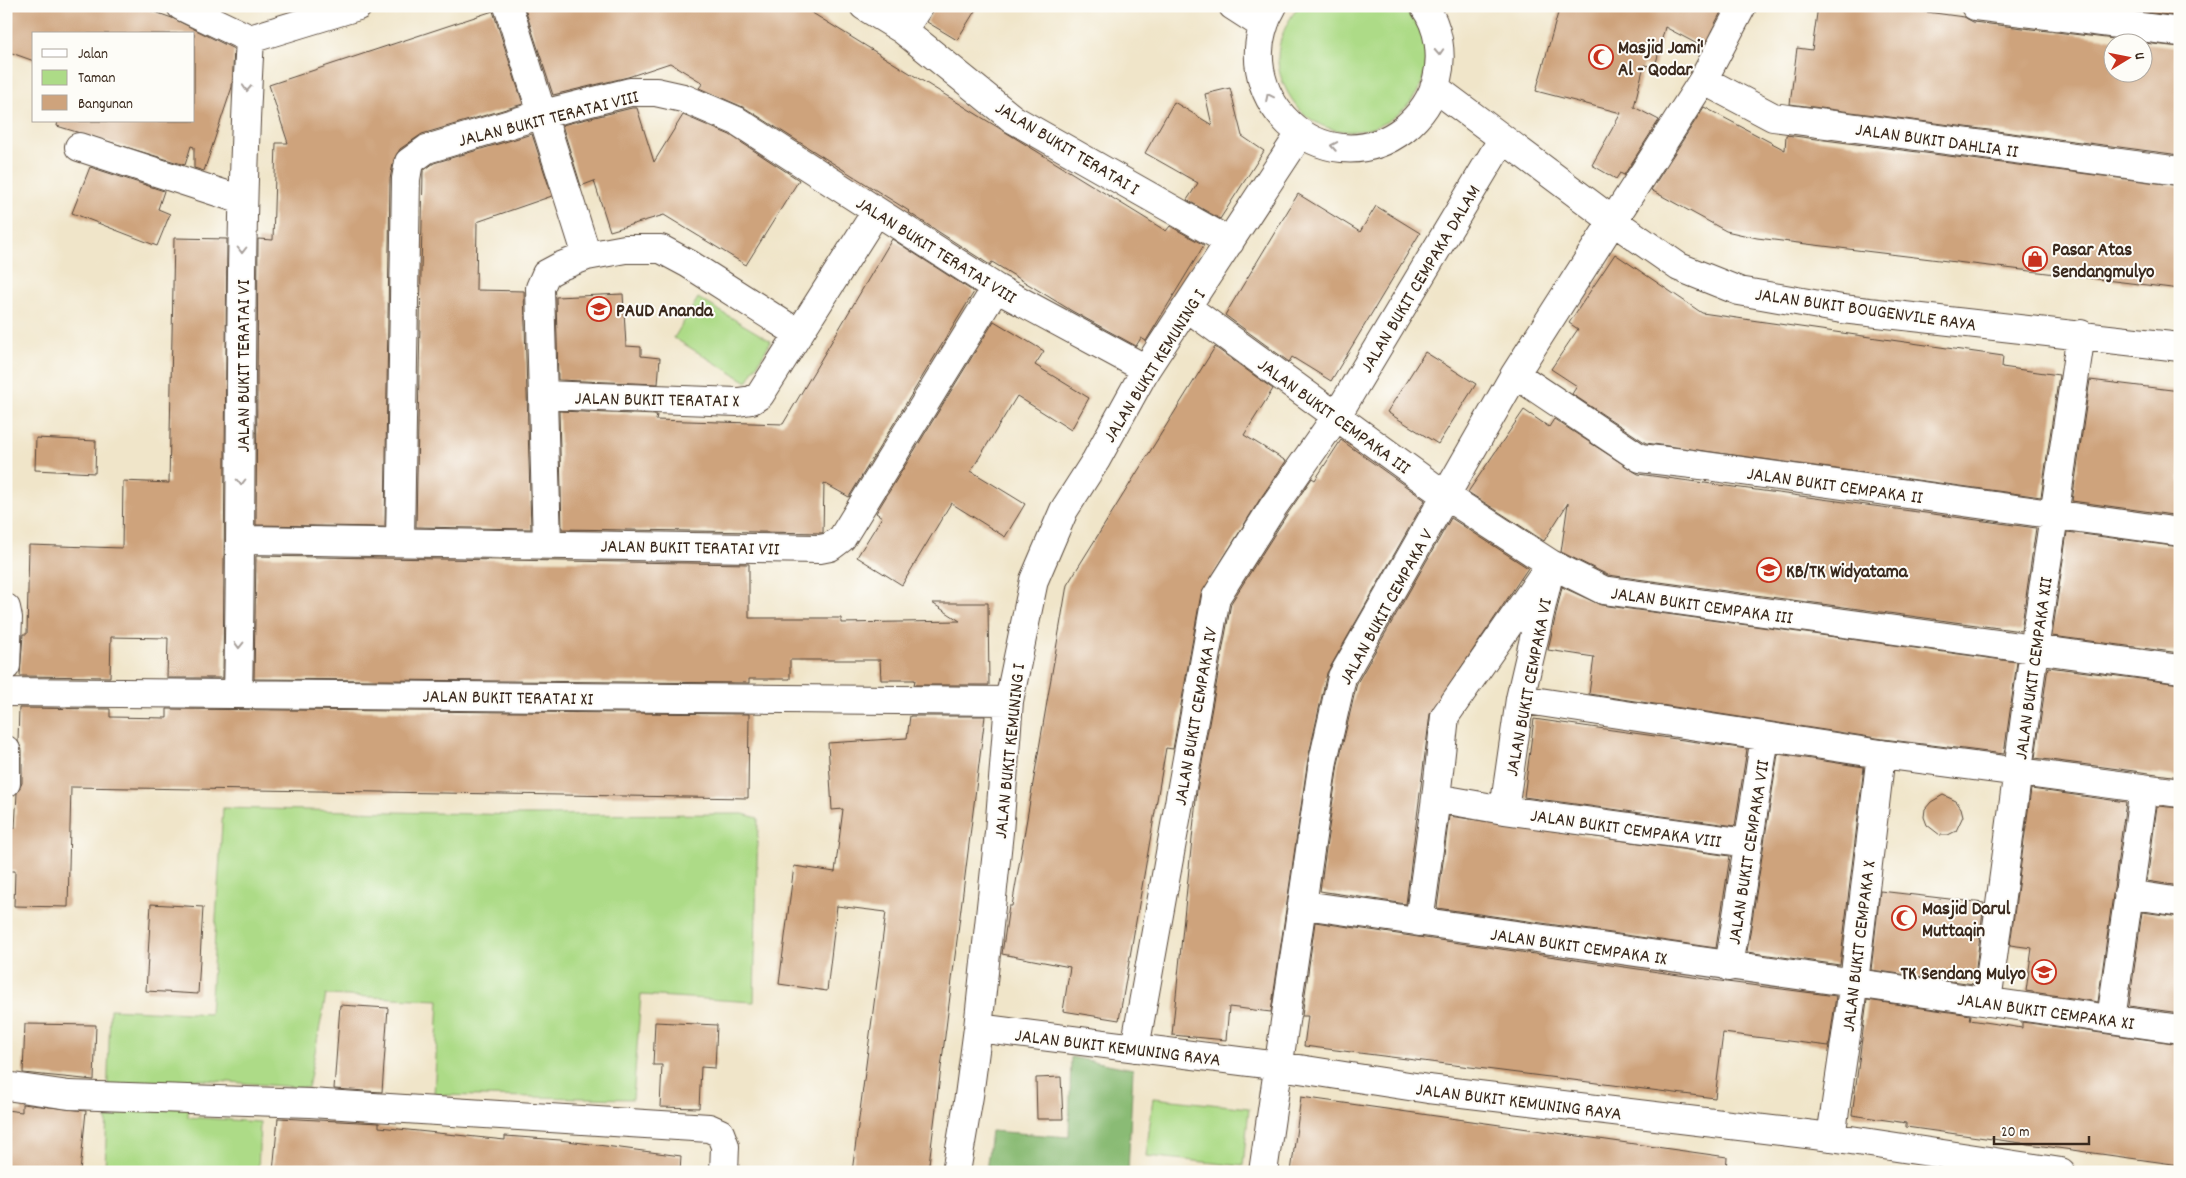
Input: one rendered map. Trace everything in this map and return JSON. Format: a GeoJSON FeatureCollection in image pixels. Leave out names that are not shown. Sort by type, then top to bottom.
{"type":"FeatureCollection","features":[{"type":"Feature","properties":{"kind":"street"},"geometry":{"type":"LineString","coordinates":[[181,6],[250,39],[358,6]]}},
{"type":"Feature","properties":{"kind":"street"},"geometry":{"type":"LineString","coordinates":[[508,6],[586,256]]}},
{"type":"Feature","properties":{"kind":"street","name":"JALAN BUKIT TERATAI I"},"geometry":{"type":"LineString","coordinates":[[864,6],[904,30],[1013,119],[1230,242]]}},
{"type":"Feature","properties":{"kind":"street"},"geometry":{"type":"LineString","coordinates":[[904,30],[919,6]]}},
{"type":"Feature","properties":{"kind":"street"},"geometry":{"type":"LineString","coordinates":[[1233,6],[1268,16],[1259,46],[1258,66],[1263,86],[1272,104],[1285,121],[1300,134],[1318,143],[1339,147],[1359,147],[1378,143],[1397,134],[1413,122],[1426,106],[1440,67],[1435,27],[1424,6]]}},
{"type":"Feature","properties":{"kind":"street","name":"JALAN BUKIT CEMPAKA V"},"geometry":{"type":"LineString","coordinates":[[1263,1172],[1304,905],[1323,761],[1336,695],[1342,677],[1515,374],[1703,80],[1742,6]]}},
{"type":"Feature","properties":{"kind":"street"},"geometry":{"type":"LineString","coordinates":[[1975,6],[2180,32]]}},
{"type":"Feature","properties":{"kind":"street","name":"JALAN BUKIT TERATAI VI"},"geometry":{"type":"LineString","coordinates":[[238,694],[241,540],[242,200],[250,39]]}},
{"type":"Feature","properties":{"kind":"street","name":"JALAN BUKIT DAHLIA II"},"geometry":{"type":"LineString","coordinates":[[1703,80],[1773,116],[2180,171]]}},
{"type":"Feature","properties":{"kind":"street","name":"JALAN BUKIT BOUGENVILE RAYA"},"geometry":{"type":"LineString","coordinates":[[1434,88],[1502,140],[1679,267],[1739,291],[1842,309],[2081,334],[2180,347]]}},
{"type":"Feature","properties":{"kind":"street","name":"JALAN BUKIT TERATAI VIII"},"geometry":{"type":"LineString","coordinates":[[400,541],[406,179],[410,162],[427,149],[543,114],[630,92],[656,92],[683,98],[737,121],[996,288],[1146,369]]}},
{"type":"Feature","properties":{"kind":"street","name":"JALAN BUKIT KEMUNING I"},"geometry":{"type":"LineString","coordinates":[[956,1172],[978,1028],[999,832],[1009,701],[1032,589],[1045,550],[1064,510],[1096,460],[1146,369],[1188,308],[1300,134]]}},
{"type":"Feature","properties":{"kind":"street","name":"JALAN BUKIT CEMPAKA DALAM"},"geometry":{"type":"LineString","coordinates":[[1336,417],[1502,140]]}},
{"type":"Feature","properties":{"kind":"street"},"geometry":{"type":"LineString","coordinates":[[79,147],[242,200]]}},
{"type":"Feature","properties":{"kind":"street","name":"JALAN BUKIT TERATAI X"},"geometry":{"type":"LineString","coordinates":[[543,395],[738,402],[752,400],[760,395],[876,212]]}},
{"type":"Feature","properties":{"kind":"street"},"geometry":{"type":"LineString","coordinates":[[547,544],[540,288],[546,274],[586,256],[625,249],[661,249],[690,264],[799,334]]}},
{"type":"Feature","properties":{"kind":"street","name":"JALAN BUKIT TERATAI VII"},"geometry":{"type":"LineString","coordinates":[[241,540],[820,548],[837,543],[996,288]]}},
{"type":"Feature","properties":{"kind":"street","name":"JALAN BUKIT CEMPAKA III"},"geometry":{"type":"LineString","coordinates":[[1188,308],[1446,496],[1551,564],[1603,590],[2180,669]]}},
{"type":"Feature","properties":{"kind":"street","name":"JALAN BUKIT CEMPAKA XII"},"geometry":{"type":"LineString","coordinates":[[1987,1002],[2034,650],[2081,334]]}},
{"type":"Feature","properties":{"kind":"street","name":"JALAN BUKIT CEMPAKA II"},"geometry":{"type":"LineString","coordinates":[[1515,374],[1640,458],[2180,532]]}},
{"type":"Feature","properties":{"kind":"street","name":"JALAN BUKIT CEMPAKA IV"},"geometry":{"type":"LineString","coordinates":[[1135,1048],[1216,597],[1273,507],[1336,417]]}},
{"type":"Feature","properties":{"kind":"street"},"geometry":{"type":"LineString","coordinates":[[1418,922],[1436,798],[1445,716],[1551,564]]}},
{"type":"Feature","properties":{"kind":"street","name":"JALAN BUKIT CEMPAKA VI"},"geometry":{"type":"LineString","coordinates":[[1504,810],[1520,699],[1551,564]]}},
{"type":"Feature","properties":{"kind":"street"},"geometry":{"type":"LineString","coordinates":[[6,608],[8,618],[6,666]]}},
{"type":"Feature","properties":{"kind":"street","name":"JALAN BUKIT TERATAI XI"},"geometry":{"type":"LineString","coordinates":[[6,692],[1009,701]]}},
{"type":"Feature","properties":{"kind":"street"},"geometry":{"type":"LineString","coordinates":[[1520,699],[1881,754],[2180,793]]}},
{"type":"Feature","properties":{"kind":"street","name":"JALAN BUKIT CEMPAKA VII"},"geometry":{"type":"LineString","coordinates":[[1729,967],[1765,737]]}},
{"type":"Feature","properties":{"kind":"street"},"geometry":{"type":"LineString","coordinates":[[6,750],[6,782]]}},
{"type":"Feature","properties":{"kind":"street","name":"JALAN BUKIT CEMPAKA X"},"geometry":{"type":"LineString","coordinates":[[1831,1136],[1854,982],[1881,754]]}},
{"type":"Feature","properties":{"kind":"street"},"geometry":{"type":"LineString","coordinates":[[2111,1019],[2144,788]]}},
{"type":"Feature","properties":{"kind":"street","name":"JALAN BUKIT CEMPAKA VIII"},"geometry":{"type":"LineString","coordinates":[[1436,798],[1504,810],[1748,843]]}},
{"type":"Feature","properties":{"kind":"street"},"geometry":{"type":"LineString","coordinates":[[2128,894],[2180,902]]}},
{"type":"Feature","properties":{"kind":"street","name":"JALAN BUKIT CEMPAKA IX"},"geometry":{"type":"LineString","coordinates":[[1304,905],[1729,967],[1854,982]]}},
{"type":"Feature","properties":{"kind":"street","name":"JALAN BUKIT CEMPAKA XI"},"geometry":{"type":"LineString","coordinates":[[1854,982],[2180,1029]]}},
{"type":"Feature","properties":{"kind":"street","name":"JALAN BUKIT KEMUNING RAYA"},"geometry":{"type":"LineString","coordinates":[[978,1028],[1280,1066],[1428,1089],[1831,1136],[1991,1166],[2061,1172]]}},
{"type":"Feature","properties":{"kind":"street"},"geometry":{"type":"LineString","coordinates":[[6,1086],[69,1095],[310,1103],[709,1128],[720,1132],[723,1138],[724,1172]]}},
{"type":"Feature","properties":{"kind":"green space"},"geometry":{"type":"Polygon","coordinates":[[[1299,6],[1406,6],[1424,42],[1424,75],[1411,102],[1388,121],[1359,131],[1330,128],[1302,112],[1282,80],[1278,60],[1280,41],[1288,23],[1299,6]]]}},
{"type":"Feature","properties":{"kind":"green space"},"geometry":{"type":"Polygon","coordinates":[[[698,298],[771,341],[747,382],[674,338],[698,298]]]}},
{"type":"Feature","properties":{"kind":"green space"},"geometry":{"type":"Polygon","coordinates":[[[223,808],[519,815],[743,814],[758,818],[754,1002],[641,995],[633,1099],[434,1095],[439,1000],[326,995],[308,1088],[190,1079],[188,1117],[260,1122],[258,1172],[105,1172],[110,1009],[210,1014],[223,808]]]}},
{"type":"Feature","properties":{"kind":"green space"},"geometry":{"type":"Polygon","coordinates":[[[1071,1057],[1133,1069],[1128,1172],[986,1172],[991,1131],[1069,1137],[1071,1057]]]}},
{"type":"Feature","properties":{"kind":"green space"},"geometry":{"type":"Polygon","coordinates":[[[1153,1098],[1249,1108],[1243,1166],[1146,1156],[1153,1098]]]}},
{"type":"Feature","properties":{"kind":"building"},"geometry":{"type":"Polygon","coordinates":[[[6,6],[138,6],[172,18],[234,49],[232,87],[204,171],[194,168],[194,147],[191,146],[185,165],[57,126],[58,122],[195,122],[195,32],[32,32],[32,60],[6,51],[6,6]]]}},
{"type":"Feature","properties":{"kind":"building"},"geometry":{"type":"Polygon","coordinates":[[[524,6],[801,6],[1166,231],[1170,226],[1204,245],[1146,341],[1141,338],[1136,346],[1072,311],[992,262],[990,265],[909,211],[745,108],[699,88],[703,83],[670,63],[628,77],[553,95],[524,6]]]}},
{"type":"Feature","properties":{"kind":"building"},"geometry":{"type":"Polygon","coordinates":[[[935,6],[978,6],[957,40],[927,22],[935,6]]]}},
{"type":"Feature","properties":{"kind":"building","name":"Masjid Jami' Al - Qodar"},"geometry":{"type":"Polygon","coordinates":[[[1560,6],[1709,6],[1721,12],[1703,47],[1665,27],[1655,67],[1644,65],[1634,107],[1659,120],[1624,175],[1620,173],[1616,179],[1592,165],[1621,113],[1536,91],[1560,6]]]}},
{"type":"Feature","properties":{"kind":"building"},"geometry":{"type":"Polygon","coordinates":[[[1818,6],[1882,6],[1964,17],[1973,22],[2104,38],[2104,82],[2154,82],[2154,44],[2180,47],[2180,155],[1790,104],[1797,48],[1812,50],[1818,6]]]}},
{"type":"Feature","properties":{"kind":"building"},"geometry":{"type":"Polygon","coordinates":[[[2101,6],[2177,6],[2176,16],[2101,6]]]}},
{"type":"Feature","properties":{"kind":"building"},"geometry":{"type":"Polygon","coordinates":[[[493,11],[523,104],[422,134],[400,149],[394,159],[390,179],[385,527],[256,525],[258,239],[273,240],[276,143],[288,143],[269,85],[493,11]]]}},
{"type":"Feature","properties":{"kind":"building"},"geometry":{"type":"Polygon","coordinates":[[[1230,88],[1242,136],[1264,151],[1220,219],[1187,200],[1198,183],[1145,153],[1174,102],[1212,125],[1205,94],[1230,88]]]}},
{"type":"Feature","properties":{"kind":"building"},"geometry":{"type":"Polygon","coordinates":[[[1704,107],[1785,150],[1786,135],[2180,186],[2180,289],[1757,238],[1726,231],[1651,190],[1704,107]]]}},
{"type":"Feature","properties":{"kind":"building"},"geometry":{"type":"Polygon","coordinates":[[[637,108],[654,162],[683,115],[730,135],[799,180],[746,265],[664,215],[610,231],[594,181],[581,186],[562,125],[637,108]]]}},
{"type":"Feature","properties":{"kind":"building"},"geometry":{"type":"Polygon","coordinates":[[[532,134],[552,196],[477,222],[476,290],[524,291],[531,529],[416,527],[423,171],[434,163],[532,134]]]}},
{"type":"Feature","properties":{"kind":"building"},"geometry":{"type":"Polygon","coordinates":[[[90,167],[164,191],[158,209],[170,214],[157,246],[72,213],[90,167]]]}},
{"type":"Feature","properties":{"kind":"building"},"geometry":{"type":"Polygon","coordinates":[[[1298,194],[1360,232],[1376,206],[1420,233],[1331,381],[1292,357],[1289,362],[1225,315],[1298,194]]]}},
{"type":"Feature","properties":{"kind":"building"},"geometry":{"type":"Polygon","coordinates":[[[174,238],[227,239],[223,678],[167,678],[168,638],[111,637],[110,677],[20,676],[23,634],[27,634],[29,545],[122,548],[123,481],[169,483],[174,238]]]}},
{"type":"Feature","properties":{"kind":"building"},"geometry":{"type":"Polygon","coordinates":[[[892,239],[974,292],[849,497],[824,483],[823,533],[562,529],[559,411],[657,415],[656,420],[783,424],[892,239]]]}},
{"type":"Feature","properties":{"kind":"building"},"geometry":{"type":"Polygon","coordinates":[[[1615,254],[1702,313],[2003,356],[2002,367],[2059,375],[2041,497],[1646,443],[1572,394],[1577,386],[1551,369],[1578,329],[1569,323],[1615,254]]]}},
{"type":"Feature","properties":{"kind":"building"},"geometry":{"type":"Polygon","coordinates":[[[623,294],[626,346],[641,347],[641,356],[660,358],[658,384],[558,380],[556,297],[623,294]]]}},
{"type":"Feature","properties":{"kind":"building"},"geometry":{"type":"Polygon","coordinates":[[[994,321],[1044,351],[1035,365],[1089,398],[1071,430],[1017,396],[971,471],[1025,504],[1005,537],[951,503],[902,585],[857,557],[882,517],[876,513],[994,321]]]}},
{"type":"Feature","properties":{"kind":"building"},"geometry":{"type":"Polygon","coordinates":[[[1215,347],[1273,389],[1244,435],[1286,461],[1201,594],[1173,749],[1166,748],[1119,1020],[1063,1011],[1070,967],[1002,954],[1009,906],[1012,906],[1067,585],[1215,347]]]}},
{"type":"Feature","properties":{"kind":"building"},"geometry":{"type":"Polygon","coordinates":[[[1425,352],[1476,384],[1438,444],[1387,412],[1425,352]]]}},
{"type":"Feature","properties":{"kind":"building"},"geometry":{"type":"Polygon","coordinates":[[[2090,380],[2180,391],[2180,516],[2072,501],[2090,380]]]}},
{"type":"Feature","properties":{"kind":"building"},"geometry":{"type":"Polygon","coordinates":[[[1524,410],[1549,427],[1554,419],[1638,474],[2036,528],[2021,631],[1608,575],[1561,552],[1568,503],[1544,541],[1468,492],[1524,410]]]}},
{"type":"Feature","properties":{"kind":"building"},"geometry":{"type":"Polygon","coordinates":[[[36,438],[96,441],[95,473],[35,470],[36,438]]]}},
{"type":"Feature","properties":{"kind":"building"},"geometry":{"type":"Polygon","coordinates":[[[1341,440],[1425,500],[1327,673],[1308,759],[1271,1012],[1229,1007],[1226,1040],[1172,1035],[1197,790],[1231,603],[1286,516],[1312,478],[1315,480],[1341,440]]]}},
{"type":"Feature","properties":{"kind":"building"},"geometry":{"type":"Polygon","coordinates":[[[1451,518],[1528,568],[1430,714],[1406,904],[1320,891],[1338,764],[1357,683],[1451,518]]]}},
{"type":"Feature","properties":{"kind":"building"},"geometry":{"type":"Polygon","coordinates":[[[2067,532],[2180,547],[2180,653],[2052,636],[2067,532]]]}},
{"type":"Feature","properties":{"kind":"building"},"geometry":{"type":"Polygon","coordinates":[[[256,556],[749,564],[749,618],[841,618],[841,623],[960,621],[932,603],[988,603],[989,685],[914,685],[915,680],[881,680],[880,660],[790,660],[790,679],[749,679],[749,683],[254,679],[256,556]]]}},
{"type":"Feature","properties":{"kind":"building"},"geometry":{"type":"Polygon","coordinates":[[[1562,587],[1601,605],[2017,662],[2004,754],[1883,739],[1589,694],[1594,657],[1548,650],[1562,587]]]}},
{"type":"Feature","properties":{"kind":"building"},"geometry":{"type":"Polygon","coordinates":[[[2048,667],[2180,684],[2180,777],[2035,758],[2048,667]]]}},
{"type":"Feature","properties":{"kind":"building"},"geometry":{"type":"Polygon","coordinates":[[[19,708],[110,709],[110,717],[167,718],[167,709],[749,714],[748,798],[71,787],[68,907],[14,906],[15,871],[6,871],[6,828],[15,828],[17,793],[22,783],[22,750],[18,741],[19,708]]]}},
{"type":"Feature","properties":{"kind":"building"},"geometry":{"type":"Polygon","coordinates":[[[910,716],[985,716],[928,1172],[852,1172],[886,912],[837,906],[827,991],[779,984],[794,866],[835,872],[843,809],[832,810],[828,743],[907,738],[910,716]]]}},
{"type":"Feature","properties":{"kind":"building"},"geometry":{"type":"Polygon","coordinates":[[[1534,719],[1747,749],[1735,826],[1524,797],[1534,719]]]}},
{"type":"Feature","properties":{"kind":"building"},"geometry":{"type":"Polygon","coordinates":[[[1778,754],[1864,767],[1840,965],[1747,952],[1778,754]]]}},
{"type":"Feature","properties":{"kind":"building"},"geometry":{"type":"Polygon","coordinates":[[[2031,789],[2126,802],[2098,1002],[2026,991],[2032,948],[2010,945],[2031,789]]]}},
{"type":"Feature","properties":{"kind":"building"},"geometry":{"type":"Polygon","coordinates":[[[1943,795],[1956,801],[1961,808],[1963,816],[1956,831],[1948,835],[1940,835],[1927,825],[1924,817],[1925,809],[1931,802],[1943,795]]]}},
{"type":"Feature","properties":{"kind":"building"},"geometry":{"type":"Polygon","coordinates":[[[2157,806],[2180,808],[2180,886],[2147,881],[2157,806]]]}},
{"type":"Feature","properties":{"kind":"building"},"geometry":{"type":"Polygon","coordinates":[[[1449,816],[1730,856],[1716,948],[1437,908],[1449,816]]]}},
{"type":"Feature","properties":{"kind":"building"},"geometry":{"type":"Polygon","coordinates":[[[1880,891],[1984,903],[1974,984],[1871,970],[1880,891]]]}},
{"type":"Feature","properties":{"kind":"building"},"geometry":{"type":"Polygon","coordinates":[[[151,904],[203,907],[198,994],[146,991],[151,904]]]}},
{"type":"Feature","properties":{"kind":"building"},"geometry":{"type":"Polygon","coordinates":[[[2142,912],[2180,917],[2180,1013],[2129,1006],[2142,912]]]}},
{"type":"Feature","properties":{"kind":"building"},"geometry":{"type":"Polygon","coordinates":[[[1315,922],[1836,996],[1829,1046],[1723,1033],[1715,1098],[1304,1046],[1308,1016],[1302,1016],[1315,922]]]}},
{"type":"Feature","properties":{"kind":"building"},"geometry":{"type":"Polygon","coordinates":[[[1867,1000],[1971,1015],[1970,1020],[2022,1028],[2022,1022],[2180,1044],[2180,1165],[1906,1127],[1906,1123],[1852,1115],[1867,1000]]]}},
{"type":"Feature","properties":{"kind":"building"},"geometry":{"type":"Polygon","coordinates":[[[340,1005],[388,1008],[382,1092],[334,1089],[340,1005]]]}},
{"type":"Feature","properties":{"kind":"building"},"geometry":{"type":"Polygon","coordinates":[[[655,1022],[717,1025],[715,1068],[701,1067],[699,1108],[660,1107],[662,1065],[653,1065],[655,1022]]]}},
{"type":"Feature","properties":{"kind":"building"},"geometry":{"type":"Polygon","coordinates":[[[25,1024],[96,1025],[94,1080],[23,1073],[25,1024]]]}},
{"type":"Feature","properties":{"kind":"building"},"geometry":{"type":"Polygon","coordinates":[[[1061,1077],[1063,1119],[1037,1119],[1036,1078],[1061,1077]]]}},
{"type":"Feature","properties":{"kind":"building"},"geometry":{"type":"Polygon","coordinates":[[[1301,1097],[1727,1157],[1726,1172],[1291,1172],[1301,1097]]]}},
{"type":"Feature","properties":{"kind":"building"},"geometry":{"type":"Polygon","coordinates":[[[22,1104],[86,1111],[80,1172],[6,1172],[6,1110],[22,1112],[22,1104]]]}},
{"type":"Feature","properties":{"kind":"building"},"geometry":{"type":"Polygon","coordinates":[[[278,1118],[379,1123],[379,1127],[505,1140],[505,1136],[560,1140],[681,1156],[680,1172],[273,1172],[278,1118]]]}},
{"type":"Feature","properties":{"kind":"place","name":"Masjid Jami' Al - Qodar"},"geometry":{"type":"Point","coordinates":[1601,57]}},
{"type":"Feature","properties":{"kind":"place","name":"Pasar Atas Sendangmulyo"},"geometry":{"type":"Point","coordinates":[2035,259]}},
{"type":"Feature","properties":{"kind":"place","name":"PAUD Ananda"},"geometry":{"type":"Point","coordinates":[599,309]}},
{"type":"Feature","properties":{"kind":"place","name":"KB/TK Widyatama"},"geometry":{"type":"Point","coordinates":[1769,570]}},
{"type":"Feature","properties":{"kind":"place","name":"Masjid Darul Muttaqin"},"geometry":{"type":"Point","coordinates":[1904,918]}},
{"type":"Feature","properties":{"kind":"place","name":"TK Sendang Mulyo"},"geometry":{"type":"Point","coordinates":[2044,972]}}]}
